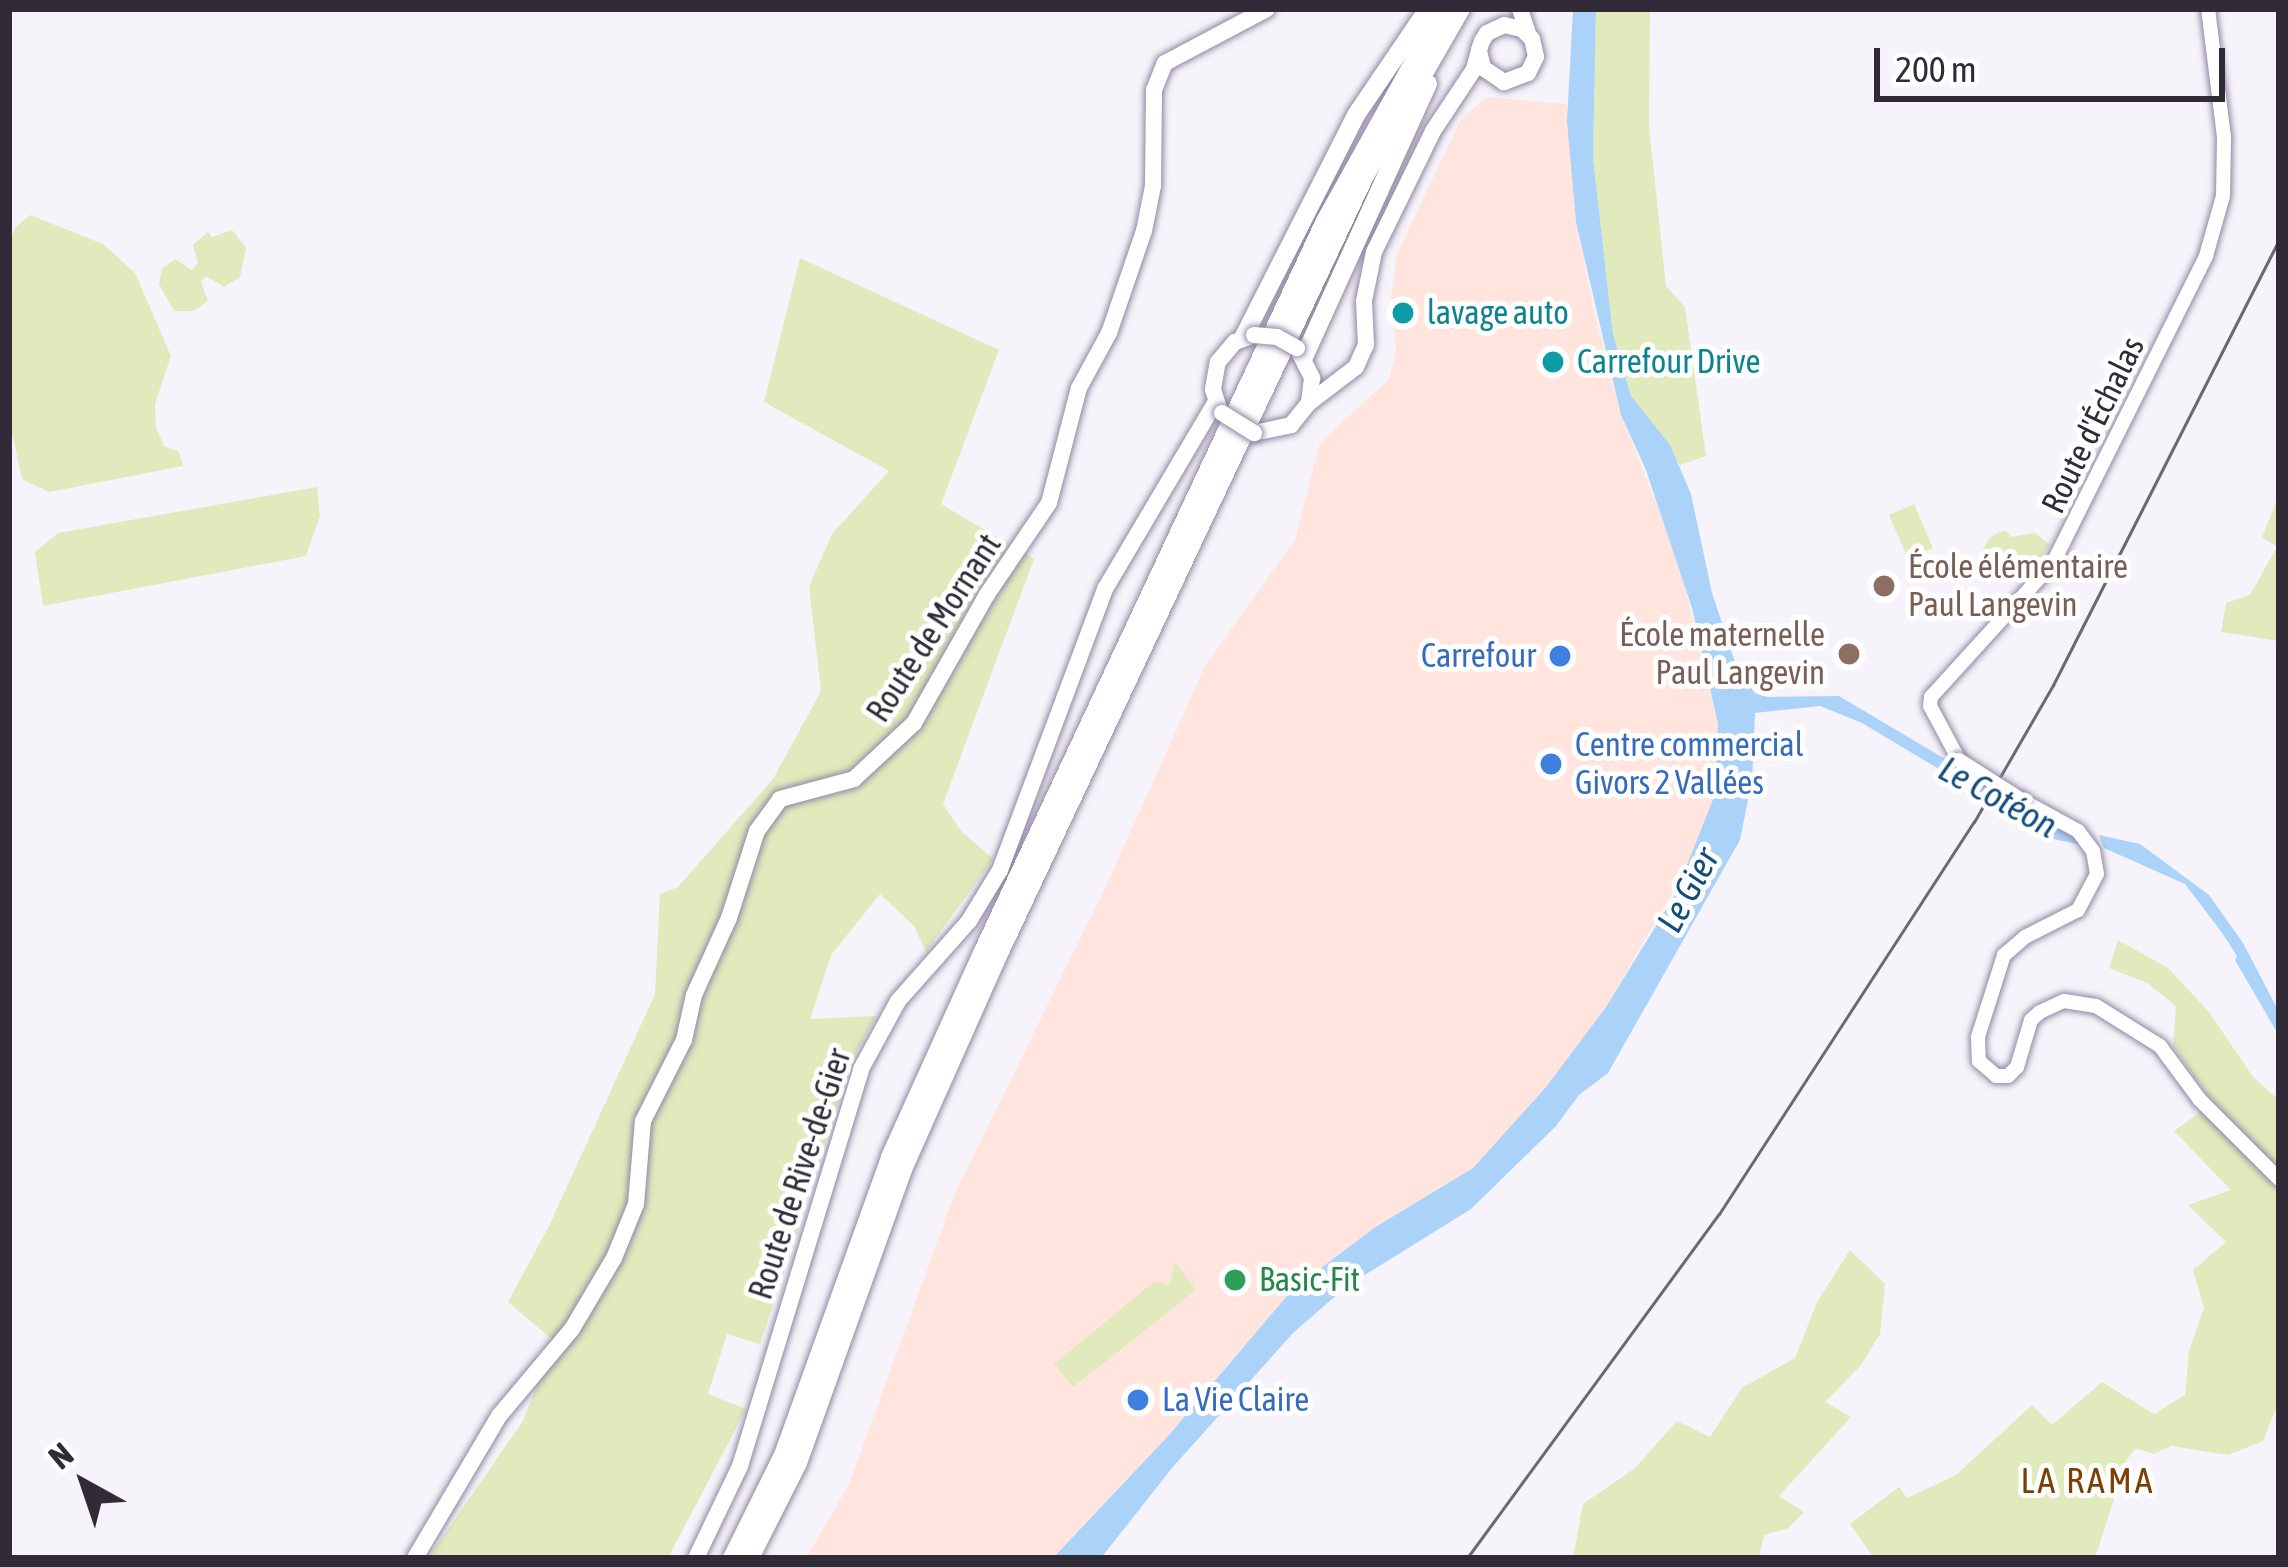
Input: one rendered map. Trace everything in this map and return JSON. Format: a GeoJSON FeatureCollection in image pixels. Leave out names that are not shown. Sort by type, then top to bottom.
{"type":"FeatureCollection","features":[{"type":"Feature","properties":{"kind":"highway"},"geometry":{"type":"LineString","coordinates":[[1249,337],[1356,115],[1428,9]]}},
{"type":"Feature","properties":{"kind":"highway"},"geometry":{"type":"LineString","coordinates":[[732,1558],[784,1455],[890,1157],[983,951],[1325,221],[1443,9]]}},
{"type":"Feature","properties":{"kind":"highway"},"geometry":{"type":"LineString","coordinates":[[1303,357],[1462,9]]}},
{"type":"Feature","properties":{"kind":"highway"},"geometry":{"type":"LineString","coordinates":[[750,1558],[798,1463],[904,1167],[997,958],[1365,176],[1462,9]]}},
{"type":"Feature","properties":{"kind":"main road","name":"Route de Mornant"},"geometry":{"type":"LineString","coordinates":[[415,1558],[499,1416],[572,1329],[614,1258],[636,1204],[643,1121],[684,1040],[694,995],[729,919],[757,831],[780,800],[854,779],[914,723],[986,596],[1049,503],[1079,388],[1109,333],[1144,231],[1153,185],[1154,90],[1165,63],[1267,9]]}},
{"type":"Feature","properties":{"kind":"main road"},"geometry":{"type":"LineString","coordinates":[[1343,379],[1320,375],[1277,337],[1249,337],[1218,362],[1220,417],[1254,433],[1285,429],[1309,403],[1343,379],[1357,368],[1366,345],[1364,301],[1374,252],[1432,131],[1459,94],[1487,33],[1520,9],[1536,56],[1528,73],[1459,94]]}},
{"type":"Feature","properties":{"kind":"main road"},"geometry":{"type":"LineString","coordinates":[[1504,25],[1528,34]]}},
{"type":"Feature","properties":{"kind":"main road"},"geometry":{"type":"LineString","coordinates":[[1479,50],[1483,68],[1496,80]]}},
{"type":"Feature","properties":{"kind":"main road"},"geometry":{"type":"LineString","coordinates":[[1303,357],[1309,403]]}},
{"type":"Feature","properties":{"kind":"main road","name":"Route de Rive-de-Gier"},"geometry":{"type":"LineString","coordinates":[[696,1558],[740,1466],[861,1069],[898,1001],[969,921],[1000,870],[1106,590],[1193,447],[1220,417]]}},
{"type":"Feature","properties":{"kind":"main road","name":"Route de Rive-de-Gier"},"geometry":{"type":"LineString","coordinates":[[1193,447],[1220,417]]}},
{"type":"Feature","properties":{"kind":"street","name":"Route d'Échalas"},"geometry":{"type":"LineString","coordinates":[[2208,9],[2224,136],[2223,196],[2206,256],[2053,563],[1931,697],[1930,706],[1959,760],[2078,831],[2093,851],[2097,874],[2078,910],[2026,937],[2004,955],[1978,1037],[1979,1061],[1996,1076],[2008,1076],[2018,1066],[2031,1020],[2040,1012],[2064,1001],[2096,1006],[2160,1046],[2200,1100],[2279,1180]]}},
{"type":"Feature","properties":{"kind":"shaded area"},"geometry":{"type":"Polygon","coordinates":[[[1487,97],[1567,104],[1576,222],[1593,306],[1621,415],[1678,557],[1718,724],[1714,797],[1695,854],[1606,1007],[1546,1087],[1473,1168],[1374,1228],[1292,1290],[1169,1435],[1053,1558],[806,1558],[849,1484],[955,1193],[1106,886],[1205,666],[1295,540],[1320,443],[1389,379],[1396,351],[1391,298],[1397,254],[1460,121],[1487,97]]]}},
{"type":"Feature","properties":{"kind":"green space"},"geometry":{"type":"Polygon","coordinates":[[[1596,9],[1650,9],[1649,126],[1666,286],[1685,307],[1706,456],[1680,465],[1631,396],[1613,334],[1593,158],[1596,9]]]}},
{"type":"Feature","properties":{"kind":"green space"},"geometry":{"type":"Polygon","coordinates":[[[30,215],[103,244],[135,273],[171,356],[155,404],[156,428],[164,446],[179,452],[183,466],[49,492],[22,479],[9,419],[9,243],[15,228],[30,215]]]}},
{"type":"Feature","properties":{"kind":"green space"},"geometry":{"type":"Polygon","coordinates":[[[232,230],[246,248],[240,277],[224,287],[206,276],[201,282],[208,301],[193,311],[174,311],[159,284],[162,269],[175,259],[192,270],[198,263],[193,245],[208,232],[212,237],[232,230]]]}},
{"type":"Feature","properties":{"kind":"green space"},"geometry":{"type":"Polygon","coordinates":[[[800,258],[999,350],[941,504],[1034,559],[943,804],[961,831],[993,859],[926,952],[914,926],[880,894],[831,955],[810,1019],[877,1016],[852,1059],[811,1185],[798,1181],[787,1211],[802,1219],[760,1344],[727,1334],[708,1394],[746,1409],[668,1558],[428,1558],[523,1421],[554,1341],[508,1302],[549,1226],[655,994],[660,894],[678,887],[773,779],[821,691],[809,587],[832,534],[889,471],[764,402],[800,258]]]}},
{"type":"Feature","properties":{"kind":"green space"},"geometry":{"type":"Polygon","coordinates":[[[317,487],[320,516],[306,556],[43,606],[35,552],[58,533],[317,487]]]}},
{"type":"Feature","properties":{"kind":"green space"},"geometry":{"type":"Polygon","coordinates":[[[2279,495],[2279,641],[2221,632],[2226,603],[2250,595],[2277,547],[2262,537],[2279,495]]]}},
{"type":"Feature","properties":{"kind":"green space"},"geometry":{"type":"Polygon","coordinates":[[[1914,504],[1933,548],[1908,559],[1889,515],[1914,504]]]}},
{"type":"Feature","properties":{"kind":"green space"},"geometry":{"type":"Polygon","coordinates":[[[2005,530],[2011,537],[2035,533],[2050,545],[2023,583],[1977,560],[1990,537],[2005,530]]]}},
{"type":"Feature","properties":{"kind":"green space"},"geometry":{"type":"Polygon","coordinates":[[[2118,940],[2168,968],[2209,1012],[2253,1077],[2279,1100],[2279,1401],[2263,1441],[2228,1455],[2172,1446],[2153,1454],[2136,1448],[2127,1459],[2095,1558],[1874,1558],[1850,1524],[1899,1487],[1907,1498],[1956,1475],[2032,1405],[2052,1425],[2102,1382],[2154,1414],[2185,1395],[2189,1351],[2204,1308],[2193,1270],[2226,1242],[2188,1205],[2231,1190],[2174,1131],[2213,1103],[2173,1046],[2176,1006],[2147,983],[2109,968],[2118,940]]]}},
{"type":"Feature","properties":{"kind":"green space"},"geometry":{"type":"Polygon","coordinates":[[[1850,1250],[1885,1284],[1880,1334],[1861,1365],[1825,1402],[1851,1417],[1779,1496],[1804,1512],[1787,1529],[1764,1535],[1759,1558],[1573,1558],[1583,1504],[1634,1469],[1677,1421],[1710,1437],[1742,1388],[1795,1358],[1817,1302],[1850,1250]]]}},
{"type":"Feature","properties":{"kind":"green space"},"geometry":{"type":"Polygon","coordinates":[[[1175,1262],[1196,1290],[1073,1387],[1054,1364],[1155,1281],[1169,1286],[1175,1262]]]}},
{"type":"Feature","properties":{"kind":"water","name":"Le Gier"},"geometry":{"type":"Polygon","coordinates":[[[1573,9],[1596,9],[1593,158],[1613,334],[1631,396],[1670,445],[1691,494],[1712,593],[1738,671],[1755,693],[1767,697],[1839,696],[1989,785],[1982,795],[1862,723],[1820,706],[1755,713],[1752,780],[1740,840],[1608,1073],[1579,1095],[1556,1126],[1471,1209],[1347,1286],[1293,1333],[1172,1468],[1101,1558],[1053,1558],[1169,1435],[1292,1290],[1374,1228],[1473,1168],[1546,1087],[1606,1007],[1675,895],[1714,797],[1718,724],[1692,608],[1646,470],[1621,415],[1576,222],[1567,121],[1573,9]]]}},
{"type":"Feature","properties":{"kind":"water"},"geometry":{"type":"Polygon","coordinates":[[[2008,799],[2072,831],[2087,846],[2039,836],[2003,808],[2008,799]]]}},
{"type":"Feature","properties":{"kind":"water"},"geometry":{"type":"Polygon","coordinates":[[[2099,835],[2140,844],[2209,895],[2243,943],[2279,1012],[2279,1036],[2235,960],[2238,954],[2185,884],[2104,848],[2099,835]]]}},
{"type":"Feature","properties":{"kind":"waterway","name":"Le Cotéon"},"geometry":{"type":"LineString","coordinates":[[1985,793],[2007,807]]}},
{"type":"Feature","properties":{"kind":"waterway","name":"Le Cotéon"},"geometry":{"type":"LineString","coordinates":[[2215,919],[2239,957]]}},
{"type":"Feature","properties":{"kind":"railway"},"geometry":{"type":"LineString","coordinates":[[1467,1558],[1719,1214],[1974,822],[2053,685],[2279,240]]}},
{"type":"Feature","properties":{"kind":"place","name":"lavage auto"},"geometry":{"type":"Point","coordinates":[1403,313]}},
{"type":"Feature","properties":{"kind":"place","name":"Carrefour Drive"},"geometry":{"type":"Point","coordinates":[1553,362]}},
{"type":"Feature","properties":{"kind":"place","name":"École élémentaire Paul Langevin"},"geometry":{"type":"Point","coordinates":[1884,586]}},
{"type":"Feature","properties":{"kind":"place","name":"École maternelle Paul Langevin"},"geometry":{"type":"Point","coordinates":[1849,654]}},
{"type":"Feature","properties":{"kind":"place","name":"Carrefour"},"geometry":{"type":"Point","coordinates":[1560,656]}},
{"type":"Feature","properties":{"kind":"place","name":"Centre commercial Givors 2 Vallées"},"geometry":{"type":"Point","coordinates":[1551,764]}},
{"type":"Feature","properties":{"kind":"place","name":"Basic-Fit"},"geometry":{"type":"Point","coordinates":[1235,1280]}},
{"type":"Feature","properties":{"kind":"place","name":"La Vie Claire"},"geometry":{"type":"Point","coordinates":[1138,1400]}},
{"type":"Feature","properties":{"kind":"district","name":"LA RAMA"},"geometry":{"type":"Point","coordinates":[2088,1481]}}]}
